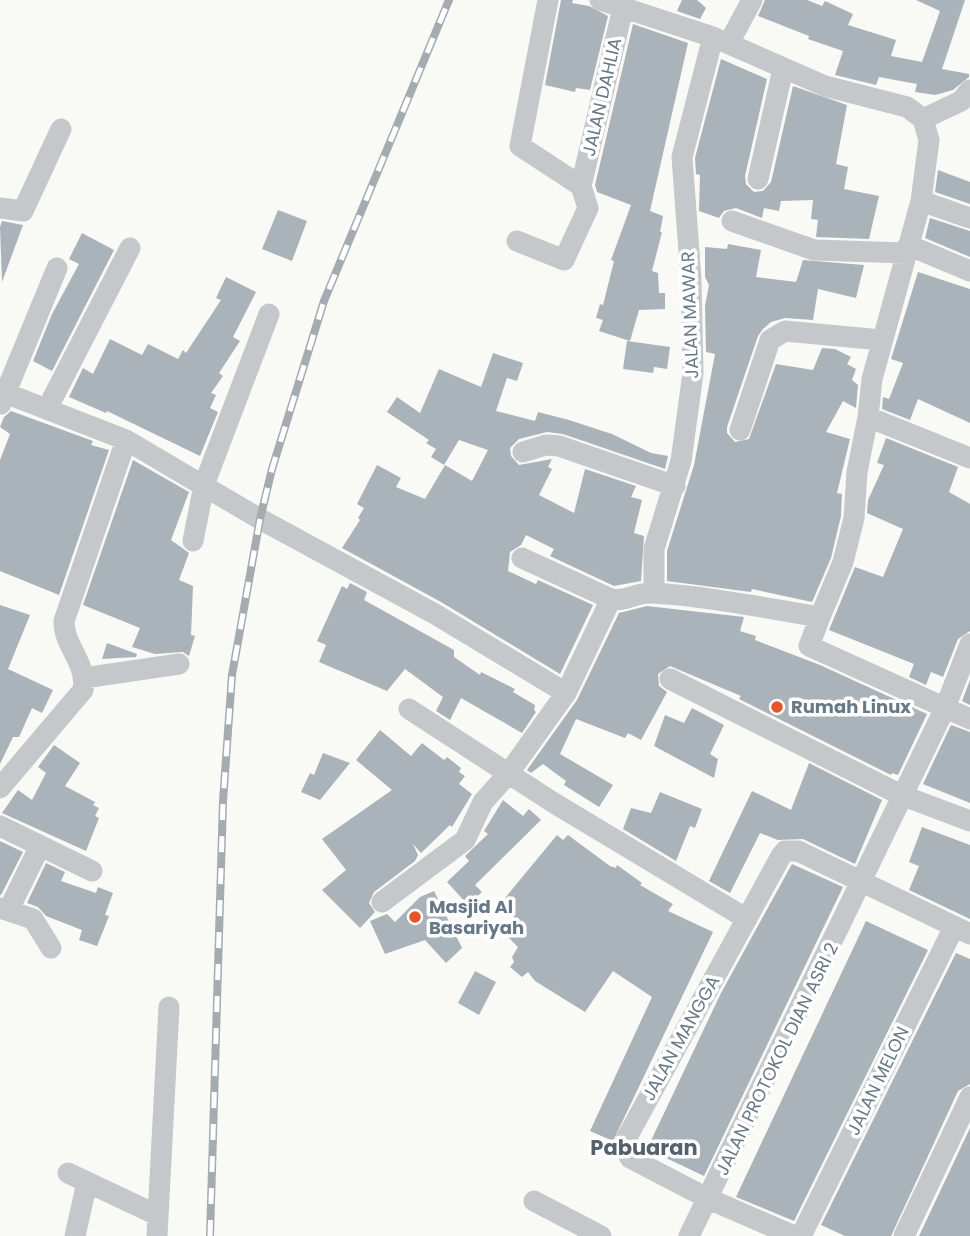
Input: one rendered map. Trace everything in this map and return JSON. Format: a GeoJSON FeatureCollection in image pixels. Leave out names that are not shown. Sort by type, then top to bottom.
{"type":"FeatureCollection","features":[{"type":"Feature","properties":{"kind":"street"},"geometry":{"type":"LineString","coordinates":[[548,0],[520,146],[581,186]]}},
{"type":"Feature","properties":{"kind":"street"},"geometry":{"type":"LineString","coordinates":[[600,0],[721,40],[825,86],[907,107],[923,119],[929,140],[921,201],[872,379],[868,417],[857,472],[854,519],[843,562],[809,646],[970,719]]}},
{"type":"Feature","properties":{"kind":"street","name":"JALAN MAWAR"},"geometry":{"type":"LineString","coordinates":[[654,593],[654,549],[675,486],[693,373],[691,279],[682,158],[721,40],[752,0]]}},
{"type":"Feature","properties":{"kind":"street","name":"JALAN DAHLIA"},"geometry":{"type":"LineString","coordinates":[[517,241],[559,260],[567,257],[589,208],[581,186],[622,8]]}},
{"type":"Feature","properties":{"kind":"street"},"geometry":{"type":"LineString","coordinates":[[758,179],[783,69]]}},
{"type":"Feature","properties":{"kind":"street"},"geometry":{"type":"LineString","coordinates":[[923,119],[961,101],[970,90]]}},
{"type":"Feature","properties":{"kind":"street"},"geometry":{"type":"LineString","coordinates":[[0,208],[23,211],[61,130]]}},
{"type":"Feature","properties":{"kind":"street"},"geometry":{"type":"LineString","coordinates":[[921,201],[970,218]]}},
{"type":"Feature","properties":{"kind":"street"},"geometry":{"type":"LineString","coordinates":[[732,221],[814,250],[906,249],[970,271]]}},
{"type":"Feature","properties":{"kind":"street"},"geometry":{"type":"LineString","coordinates":[[47,410],[130,248]]}},
{"type":"Feature","properties":{"kind":"street"},"geometry":{"type":"LineString","coordinates":[[57,268],[2,397],[47,410],[126,440],[435,614],[566,693]]}},
{"type":"Feature","properties":{"kind":"street"},"geometry":{"type":"LineString","coordinates":[[193,541],[204,485],[269,314]]}},
{"type":"Feature","properties":{"kind":"street"},"geometry":{"type":"LineString","coordinates":[[740,430],[770,340],[777,334],[785,331],[881,340]]}},
{"type":"Feature","properties":{"kind":"street"},"geometry":{"type":"LineString","coordinates":[[868,417],[970,458]]}},
{"type":"Feature","properties":{"kind":"street"},"geometry":{"type":"LineString","coordinates":[[0,788],[83,690],[84,678],[64,632],[64,621],[126,440]]}},
{"type":"Feature","properties":{"kind":"street"},"geometry":{"type":"LineString","coordinates":[[523,452],[547,445],[559,446],[675,486]]}},
{"type":"Feature","properties":{"kind":"street"},"geometry":{"type":"LineString","coordinates":[[522,558],[611,599],[623,601],[640,592],[654,593],[716,599],[820,617]]}},
{"type":"Feature","properties":{"kind":"street"},"geometry":{"type":"LineString","coordinates":[[382,902],[465,840],[483,802],[508,774],[566,693],[611,599]]}},
{"type":"Feature","properties":{"kind":"street","name":"JALAN PROTOKOL DIAN ASRI 2"},"geometry":{"type":"LineString","coordinates":[[690,1236],[862,882],[901,794],[945,708],[970,644]]}},
{"type":"Feature","properties":{"kind":"street"},"geometry":{"type":"LineString","coordinates":[[84,678],[179,664]]}},
{"type":"Feature","properties":{"kind":"street"},"geometry":{"type":"LineString","coordinates":[[670,679],[901,794],[970,821]]}},
{"type":"Feature","properties":{"kind":"street"},"geometry":{"type":"LineString","coordinates":[[409,709],[508,774],[747,919]]}},
{"type":"Feature","properties":{"kind":"street"},"geometry":{"type":"LineString","coordinates":[[0,826],[92,871]]}},
{"type":"Feature","properties":{"kind":"street"},"geometry":{"type":"LineString","coordinates":[[40,846],[4,909],[33,919],[51,948]]}},
{"type":"Feature","properties":{"kind":"street","name":"JALAN MANGGA"},"geometry":{"type":"LineString","coordinates":[[709,1199],[630,1158],[625,1149],[626,1139],[785,851],[798,851],[862,882]]}},
{"type":"Feature","properties":{"kind":"street"},"geometry":{"type":"LineString","coordinates":[[862,882],[962,931]]}},
{"type":"Feature","properties":{"kind":"street","name":"JALAN MELON"},"geometry":{"type":"LineString","coordinates":[[801,1236],[962,931]]}},
{"type":"Feature","properties":{"kind":"street"},"geometry":{"type":"LineString","coordinates":[[75,1236],[77,1177],[157,1226],[169,1007]]}},
{"type":"Feature","properties":{"kind":"street"},"geometry":{"type":"LineString","coordinates":[[904,1236],[970,1097]]}},
{"type":"Feature","properties":{"kind":"street"},"geometry":{"type":"LineString","coordinates":[[709,1199],[794,1236]]}},
{"type":"Feature","properties":{"kind":"street"},"geometry":{"type":"LineString","coordinates":[[534,1201],[601,1236]]}},
{"type":"Feature","properties":{"kind":"building"},"geometry":{"type":"Polygon","coordinates":[[[561,0],[573,0],[572,3],[589,6],[608,16],[590,90],[576,88],[575,92],[545,85],[561,0]]]}},
{"type":"Feature","properties":{"kind":"building"},"geometry":{"type":"Polygon","coordinates":[[[682,0],[697,0],[706,8],[700,19],[677,11],[682,0]]]}},
{"type":"Feature","properties":{"kind":"building"},"geometry":{"type":"Polygon","coordinates":[[[765,0],[807,0],[822,6],[825,1],[853,14],[848,25],[896,40],[891,56],[922,62],[940,11],[916,0],[965,0],[942,69],[969,74],[969,77],[953,90],[935,95],[915,92],[917,84],[879,77],[876,85],[835,75],[843,51],[808,39],[809,36],[758,16],[765,0]]]}},
{"type":"Feature","properties":{"kind":"building"},"geometry":{"type":"Polygon","coordinates":[[[633,24],[688,43],[650,211],[663,216],[662,232],[652,271],[658,273],[659,293],[665,293],[665,309],[639,310],[630,341],[599,331],[603,320],[596,318],[600,304],[603,305],[614,261],[611,260],[631,205],[597,192],[595,185],[633,24]]]}},
{"type":"Feature","properties":{"kind":"building"},"geometry":{"type":"Polygon","coordinates":[[[721,59],[767,79],[745,176],[746,184],[754,192],[763,191],[771,182],[793,86],[847,105],[836,164],[848,167],[844,189],[879,196],[869,239],[816,237],[818,220],[811,219],[813,200],[781,201],[779,211],[764,208],[762,218],[736,208],[724,211],[719,218],[699,211],[700,175],[696,174],[695,158],[721,59]]]}},
{"type":"Feature","properties":{"kind":"building"},"geometry":{"type":"Polygon","coordinates":[[[938,170],[970,182],[970,204],[935,192],[938,170]]]}},
{"type":"Feature","properties":{"kind":"building"},"geometry":{"type":"Polygon","coordinates":[[[278,210],[307,221],[292,261],[262,249],[278,210]]]}},
{"type":"Feature","properties":{"kind":"building"},"geometry":{"type":"Polygon","coordinates":[[[930,218],[970,231],[970,257],[925,238],[930,218]]]}},
{"type":"Feature","properties":{"kind":"building"},"geometry":{"type":"Polygon","coordinates":[[[2,221],[23,225],[2,282],[0,227],[2,221]]]}},
{"type":"Feature","properties":{"kind":"building"},"geometry":{"type":"Polygon","coordinates":[[[82,233],[114,250],[52,371],[33,361],[52,314],[79,264],[69,259],[82,233]]]}},
{"type":"Feature","properties":{"kind":"building"},"geometry":{"type":"Polygon","coordinates":[[[728,244],[761,250],[756,277],[796,282],[803,260],[864,265],[856,298],[818,289],[813,320],[785,318],[771,322],[763,329],[758,336],[727,427],[727,433],[735,442],[749,439],[776,364],[813,370],[822,348],[835,349],[851,357],[847,364],[856,369],[852,380],[858,385],[856,408],[843,401],[826,432],[850,439],[837,493],[842,494],[841,516],[831,558],[812,602],[752,589],[751,592],[667,581],[667,551],[694,465],[715,354],[706,352],[705,306],[709,285],[705,277],[705,247],[727,249],[728,244]]]}},
{"type":"Feature","properties":{"kind":"building"},"geometry":{"type":"Polygon","coordinates":[[[918,272],[970,289],[970,423],[918,399],[910,420],[882,409],[883,397],[889,399],[903,363],[891,359],[918,272]]]}},
{"type":"Feature","properties":{"kind":"building"},"geometry":{"type":"Polygon","coordinates":[[[226,277],[256,292],[233,337],[240,341],[219,373],[223,376],[211,393],[216,395],[210,408],[218,412],[200,456],[107,411],[106,413],[69,397],[83,368],[93,374],[110,339],[142,355],[148,344],[178,359],[183,350],[186,353],[221,300],[216,298],[226,277]]]}},
{"type":"Feature","properties":{"kind":"building"},"geometry":{"type":"Polygon","coordinates":[[[627,341],[670,347],[667,369],[654,367],[653,373],[623,369],[627,341]]]}},
{"type":"Feature","properties":{"kind":"building"},"geometry":{"type":"Polygon","coordinates":[[[493,353],[523,363],[517,381],[507,378],[496,411],[535,421],[538,412],[569,420],[612,434],[651,453],[668,456],[665,469],[563,434],[547,432],[519,439],[510,448],[511,456],[519,465],[552,459],[548,467],[552,469],[539,495],[574,513],[585,469],[636,486],[631,497],[642,500],[634,533],[644,536],[641,581],[614,586],[550,556],[554,549],[526,535],[521,545],[510,552],[508,571],[536,584],[538,580],[593,605],[560,674],[441,602],[342,548],[360,520],[358,518],[364,508],[357,504],[377,465],[401,478],[396,487],[425,499],[445,465],[472,481],[488,450],[459,440],[444,465],[431,457],[436,449],[426,443],[429,440],[387,412],[397,397],[420,413],[439,369],[481,387],[493,353]]]}},
{"type":"Feature","properties":{"kind":"building"},"geometry":{"type":"Polygon","coordinates":[[[11,411],[93,441],[91,445],[109,450],[59,595],[0,571],[0,460],[10,434],[0,427],[4,417],[11,411]]]}},
{"type":"Feature","properties":{"kind":"building"},"geometry":{"type":"Polygon","coordinates":[[[886,438],[958,467],[949,492],[970,504],[970,631],[958,639],[943,677],[931,672],[926,685],[909,677],[914,664],[829,630],[855,567],[883,577],[903,529],[867,513],[868,500],[884,465],[877,463],[886,438]]]}},
{"type":"Feature","properties":{"kind":"building"},"geometry":{"type":"Polygon","coordinates":[[[133,460],[189,492],[171,540],[189,553],[179,580],[193,586],[191,635],[195,636],[189,656],[183,652],[155,654],[132,647],[140,628],[83,605],[133,460]]]}},
{"type":"Feature","properties":{"kind":"building"},"geometry":{"type":"Polygon","coordinates":[[[350,583],[367,592],[364,600],[454,650],[454,657],[480,675],[481,672],[515,689],[513,692],[535,705],[536,712],[522,733],[461,698],[450,720],[436,711],[443,697],[405,669],[387,691],[319,662],[326,645],[317,641],[342,586],[347,589],[350,583]]]}},
{"type":"Feature","properties":{"kind":"building"},"geometry":{"type":"Polygon","coordinates":[[[0,605],[30,615],[8,669],[53,690],[42,713],[32,708],[19,737],[13,737],[0,764],[0,605]]]}},
{"type":"Feature","properties":{"kind":"building"},"geometry":{"type":"Polygon","coordinates":[[[647,606],[744,617],[740,631],[756,636],[755,640],[820,665],[927,714],[898,775],[891,775],[739,699],[741,696],[670,666],[658,674],[659,686],[667,692],[641,740],[628,733],[625,738],[576,719],[560,754],[613,785],[599,807],[564,785],[566,781],[543,764],[531,773],[527,770],[577,700],[619,613],[647,606]]]}},
{"type":"Feature","properties":{"kind":"building"},"geometry":{"type":"Polygon","coordinates":[[[107,643],[137,654],[136,657],[102,659],[107,643]]]}},
{"type":"Feature","properties":{"kind":"building"},"geometry":{"type":"Polygon","coordinates":[[[970,680],[970,705],[962,701],[970,680]]]}},
{"type":"Feature","properties":{"kind":"building"},"geometry":{"type":"Polygon","coordinates":[[[692,708],[724,725],[710,754],[718,759],[714,778],[654,746],[665,715],[684,723],[692,708]]]}},
{"type":"Feature","properties":{"kind":"building"},"geometry":{"type":"Polygon","coordinates":[[[951,725],[970,732],[970,803],[923,784],[951,725]]]}},
{"type":"Feature","properties":{"kind":"building"},"geometry":{"type":"Polygon","coordinates":[[[380,730],[411,756],[422,743],[444,760],[447,757],[461,768],[459,772],[465,776],[459,784],[472,794],[452,827],[450,825],[421,853],[413,844],[418,855],[415,861],[374,892],[369,903],[375,912],[360,928],[322,890],[346,870],[322,839],[392,790],[356,760],[380,730]]]}},
{"type":"Feature","properties":{"kind":"building"},"geometry":{"type":"Polygon","coordinates":[[[54,745],[80,763],[65,786],[95,802],[93,805],[99,808],[95,816],[99,818],[86,851],[2,813],[18,790],[32,800],[46,773],[38,767],[54,745]]]}},
{"type":"Feature","properties":{"kind":"building"},"geometry":{"type":"Polygon","coordinates":[[[323,753],[350,763],[320,800],[301,792],[310,773],[314,775],[323,753]]]}},
{"type":"Feature","properties":{"kind":"building"},"geometry":{"type":"Polygon","coordinates":[[[809,763],[882,800],[855,864],[803,839],[778,840],[760,833],[730,893],[709,881],[752,791],[791,810],[809,763]]]}},
{"type":"Feature","properties":{"kind":"building"},"geometry":{"type":"Polygon","coordinates":[[[660,792],[702,809],[695,828],[690,826],[676,861],[623,829],[631,808],[651,813],[660,792]]]}},
{"type":"Feature","properties":{"kind":"building"},"geometry":{"type":"Polygon","coordinates":[[[503,800],[523,816],[529,809],[541,820],[475,885],[482,892],[468,905],[447,882],[469,861],[465,856],[488,834],[484,831],[503,800]]]}},
{"type":"Feature","properties":{"kind":"building"},"geometry":{"type":"Polygon","coordinates":[[[922,827],[970,845],[970,919],[909,890],[919,866],[909,862],[922,827]]]}},
{"type":"Feature","properties":{"kind":"building"},"geometry":{"type":"Polygon","coordinates":[[[557,835],[563,840],[568,835],[610,866],[616,868],[617,865],[642,883],[640,885],[673,904],[668,911],[713,932],[613,1141],[590,1131],[652,997],[613,971],[585,1012],[535,981],[528,972],[522,977],[510,967],[518,947],[505,934],[515,918],[500,904],[557,835]]]}},
{"type":"Feature","properties":{"kind":"building"},"geometry":{"type":"Polygon","coordinates":[[[0,841],[23,852],[1,895],[0,895],[0,841]]]}},
{"type":"Feature","properties":{"kind":"building"},"geometry":{"type":"Polygon","coordinates":[[[46,863],[65,872],[61,881],[96,893],[98,887],[113,893],[105,915],[109,916],[97,946],[79,940],[82,930],[46,916],[38,907],[27,903],[46,863]]]}},
{"type":"Feature","properties":{"kind":"building"},"geometry":{"type":"Polygon","coordinates":[[[792,864],[843,887],[704,1176],[647,1149],[721,993],[792,864]]]}},
{"type":"Feature","properties":{"kind":"building","name":"Masjid Al Basariyah"},"geometry":{"type":"Polygon","coordinates":[[[434,891],[462,948],[446,963],[425,940],[385,954],[370,921],[387,914],[395,922],[420,897],[434,891]]]}},
{"type":"Feature","properties":{"kind":"building"},"geometry":{"type":"Polygon","coordinates":[[[866,921],[928,950],[794,1221],[736,1197],[866,921]]]}},
{"type":"Feature","properties":{"kind":"building"},"geometry":{"type":"Polygon","coordinates":[[[956,953],[970,959],[970,1084],[958,1091],[891,1236],[845,1236],[821,1225],[956,953]]]}},
{"type":"Feature","properties":{"kind":"building"},"geometry":{"type":"Polygon","coordinates":[[[475,971],[496,982],[479,1015],[458,1003],[475,971]]]}},
{"type":"Feature","properties":{"kind":"building"},"geometry":{"type":"Polygon","coordinates":[[[970,1128],[970,1236],[919,1236],[970,1128]]]}},
{"type":"Feature","properties":{"kind":"railway"},"geometry":{"type":"LineString","coordinates":[[210,1236],[223,801],[232,675],[260,519],[272,469],[324,301],[449,0]]}},
{"type":"Feature","properties":{"kind":"place","name":"Rumah Linux"},"geometry":{"type":"Point","coordinates":[777,707]}},
{"type":"Feature","properties":{"kind":"place","name":"Masjid Al Basariyah"},"geometry":{"type":"Point","coordinates":[415,917]}},
{"type":"Feature","properties":{"kind":"district","name":"Pabuaran"},"geometry":{"type":"Point","coordinates":[644,1148]}}]}
